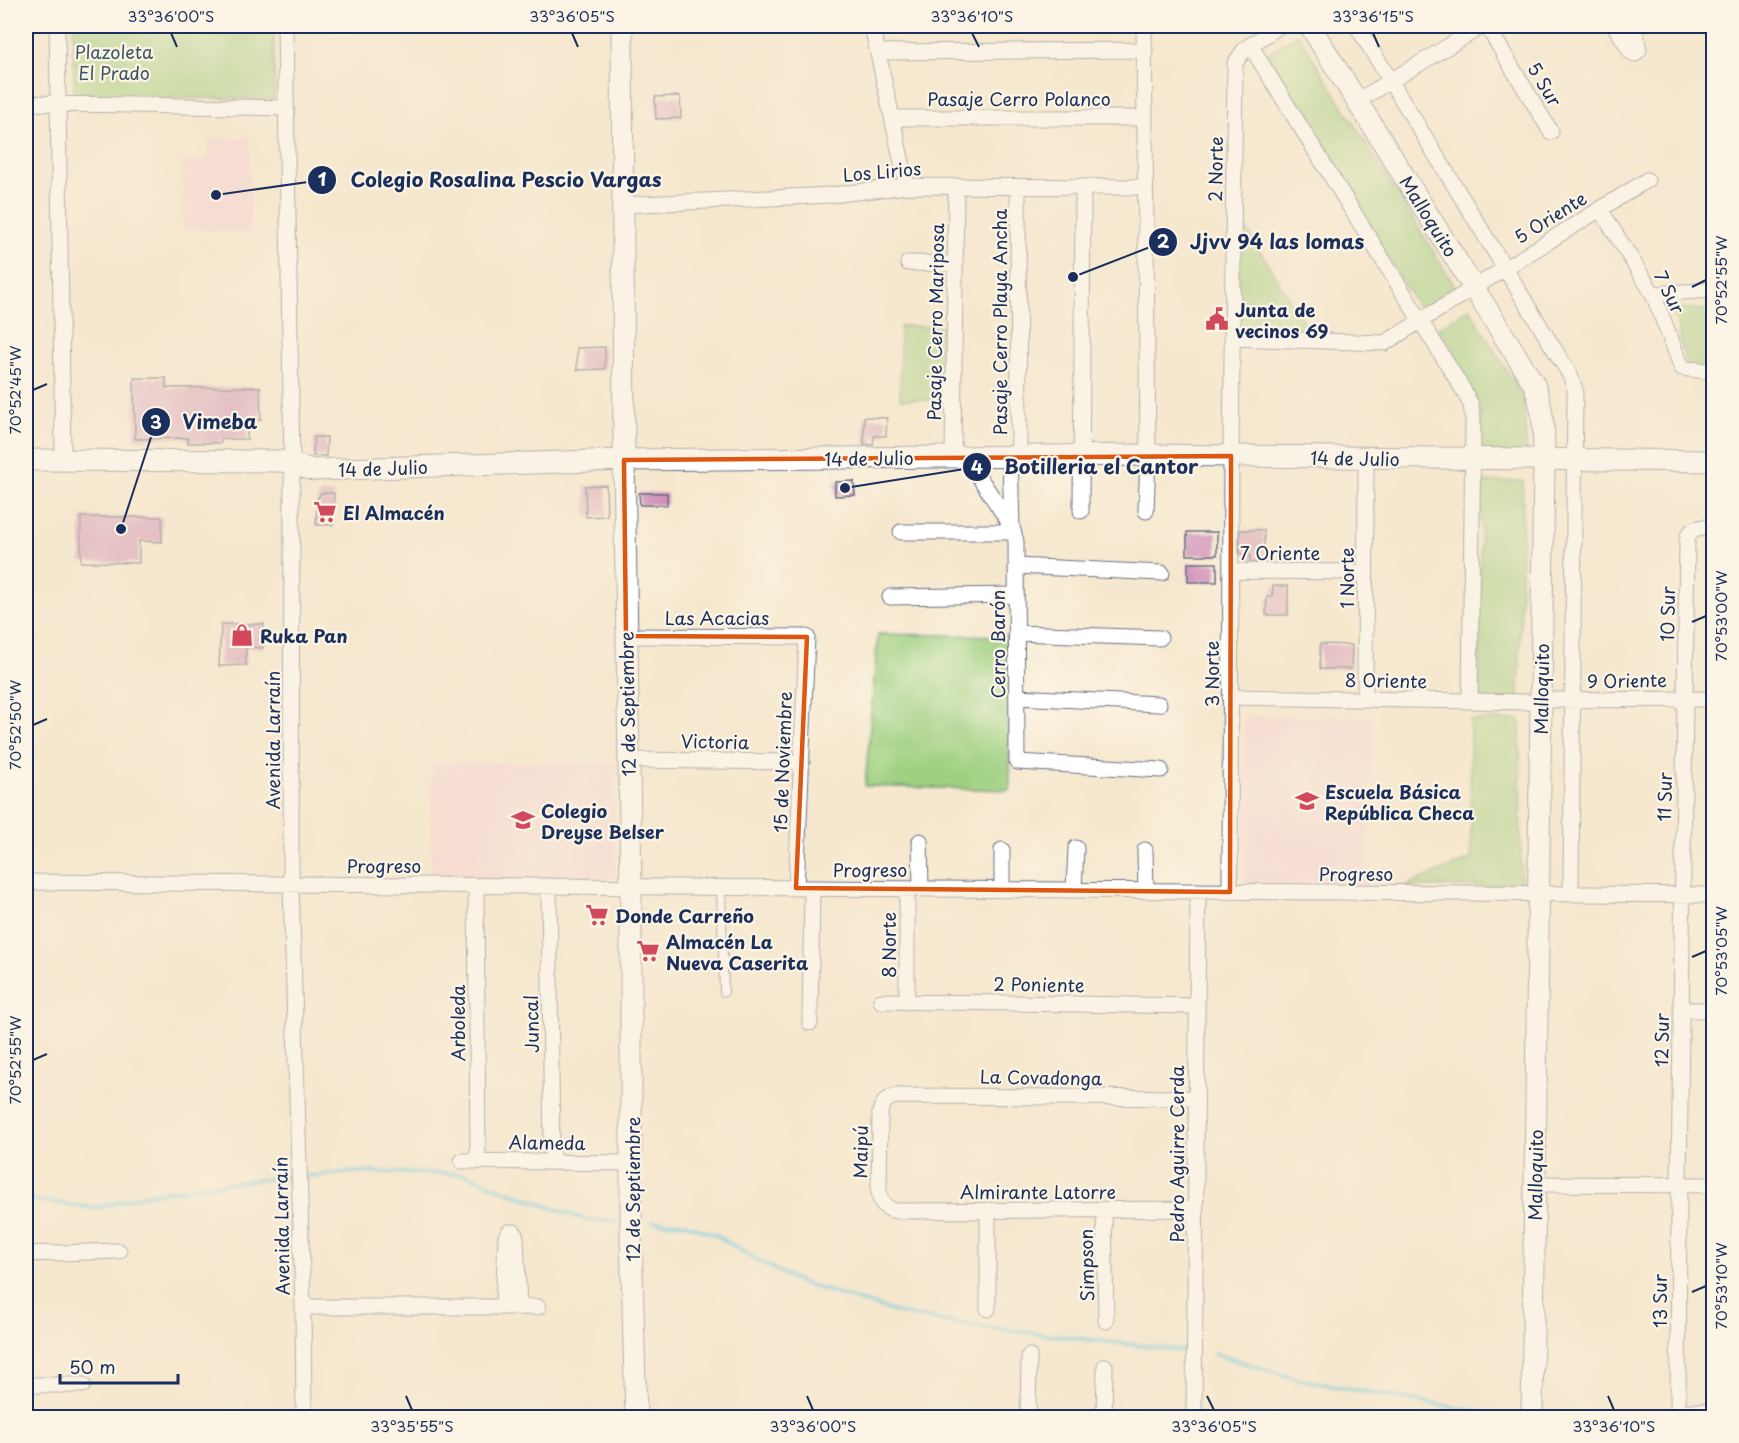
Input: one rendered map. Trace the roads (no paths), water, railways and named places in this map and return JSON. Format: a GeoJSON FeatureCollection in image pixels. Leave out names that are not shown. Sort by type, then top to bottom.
{"type":"FeatureCollection","features":[{"type":"Feature","properties":{"kind":"street"},"geometry":{"type":"LineString","coordinates":[[57,26],[63,460]]}},
{"type":"Feature","properties":{"kind":"street","name":"Avenida Larraín"},"geometry":{"type":"LineString","coordinates":[[285,26],[292,464],[291,884],[300,1169],[304,1418]]}},
{"type":"Feature","properties":{"kind":"street","name":"12 de Septiembre"},"geometry":{"type":"LineString","coordinates":[[622,26],[624,460],[631,887],[631,1236],[636,1418]]}},
{"type":"Feature","properties":{"kind":"street"},"geometry":{"type":"LineString","coordinates":[[872,26],[907,186]]}},
{"type":"Feature","properties":{"kind":"street"},"geometry":{"type":"LineString","coordinates":[[1144,26],[1148,455],[1146,511]]}},
{"type":"Feature","properties":{"kind":"street"},"geometry":{"type":"LineString","coordinates":[[1279,26],[1250,45],[1471,405],[1473,459],[1470,701]]}},
{"type":"Feature","properties":{"kind":"street","name":"Malloquito"},"geometry":{"type":"LineString","coordinates":[[1310,26],[1534,384],[1541,404],[1544,459],[1532,1418]]}},
{"type":"Feature","properties":{"kind":"street"},"geometry":{"type":"LineString","coordinates":[[1357,26],[1573,379],[1575,460],[1571,894]]}},
{"type":"Feature","properties":{"kind":"street"},"geometry":{"type":"LineString","coordinates":[[1358,101],[1485,26]]}},
{"type":"Feature","properties":{"kind":"street","name":"5 Sur"},"geometry":{"type":"LineString","coordinates":[[1485,26],[1551,132]]}},
{"type":"Feature","properties":{"kind":"street"},"geometry":{"type":"LineString","coordinates":[[1615,26],[1631,52],[1635,54],[1639,50],[1634,26]]}},
{"type":"Feature","properties":{"kind":"street","name":"2 Norte"},"geometry":{"type":"LineString","coordinates":[[1231,456],[1236,63],[1250,45]]}},
{"type":"Feature","properties":{"kind":"street"},"geometry":{"type":"LineString","coordinates":[[878,52],[1145,50]]}},
{"type":"Feature","properties":{"kind":"street"},"geometry":{"type":"LineString","coordinates":[[26,103],[286,108]]}},
{"type":"Feature","properties":{"kind":"street","name":"Pasaje Cerro Polanco"},"geometry":{"type":"LineString","coordinates":[[892,118],[1145,118]]}},
{"type":"Feature","properties":{"kind":"street","name":"5 Oriente"},"geometry":{"type":"LineString","coordinates":[[1232,338],[1385,343],[1647,180]]}},
{"type":"Feature","properties":{"kind":"street","name":"Los Lirios"},"geometry":{"type":"LineString","coordinates":[[622,206],[831,195],[907,186],[1145,187]]}},
{"type":"Feature","properties":{"kind":"street","name":"Pasaje Cerro Mariposa"},"geometry":{"type":"LineString","coordinates":[[956,187],[955,264],[960,457]]}},
{"type":"Feature","properties":{"kind":"street","name":"Pasaje Cerro Playa Ancha"},"geometry":{"type":"LineString","coordinates":[[1014,457],[1018,187]]}},
{"type":"Feature","properties":{"kind":"street"},"geometry":{"type":"LineString","coordinates":[[1081,511],[1083,187]]}},
{"type":"Feature","properties":{"kind":"street","name":"7 Sur"},"geometry":{"type":"LineString","coordinates":[[1600,209],[1653,294],[1682,368],[1713,372]]}},
{"type":"Feature","properties":{"kind":"street"},"geometry":{"type":"LineString","coordinates":[[908,263],[955,264]]}},
{"type":"Feature","properties":{"kind":"street"},"geometry":{"type":"LineString","coordinates":[[1653,294],[1713,290]]}},
{"type":"Feature","properties":{"kind":"street","name":"14 de Julio"},"geometry":{"type":"LineString","coordinates":[[26,460],[282,460],[313,470],[624,460],[1148,455],[1713,461]]}},
{"type":"Feature","properties":{"kind":"street","name":"3 Norte"},"geometry":{"type":"LineString","coordinates":[[1230,892],[1231,456]]}},
{"type":"Feature","properties":{"kind":"street","name":"Cerro Barón"},"geometry":{"type":"LineString","coordinates":[[960,457],[1012,529],[1016,541],[1017,762],[1161,770]]}},
{"type":"Feature","properties":{"kind":"street","name":"Cerro Barón"},"geometry":{"type":"LineString","coordinates":[[1012,529],[1014,457]]}},
{"type":"Feature","properties":{"kind":"street","name":"1 Norte"},"geometry":{"type":"LineString","coordinates":[[1365,699],[1366,458]]}},
{"type":"Feature","properties":{"kind":"street","name":"10 Sur"},"geometry":{"type":"LineString","coordinates":[[1685,698],[1687,540],[1691,532],[1697,528],[1713,527]]}},
{"type":"Feature","properties":{"kind":"street"},"geometry":{"type":"LineString","coordinates":[[901,532],[1012,529]]}},
{"type":"Feature","properties":{"kind":"street"},"geometry":{"type":"LineString","coordinates":[[1016,566],[1162,573]]}},
{"type":"Feature","properties":{"kind":"street","name":"7 Oriente"},"geometry":{"type":"LineString","coordinates":[[1231,571],[1366,572]]}},
{"type":"Feature","properties":{"kind":"street"},"geometry":{"type":"LineString","coordinates":[[890,597],[1016,595]]}},
{"type":"Feature","properties":{"kind":"street"},"geometry":{"type":"LineString","coordinates":[[1016,633],[1160,638]]}},
{"type":"Feature","properties":{"kind":"street","name":"Las Acacias"},"geometry":{"type":"LineString","coordinates":[[626,636],[807,637]]}},
{"type":"Feature","properties":{"kind":"street","name":"15 de Noviembre"},"geometry":{"type":"LineString","coordinates":[[807,637],[802,762],[804,888],[810,1023]]}},
{"type":"Feature","properties":{"kind":"street"},"geometry":{"type":"LineString","coordinates":[[1017,697],[1159,704]]}},
{"type":"Feature","properties":{"kind":"street","name":"8 Oriente"},"geometry":{"type":"LineString","coordinates":[[1230,697],[1541,701]]}},
{"type":"Feature","properties":{"kind":"street","name":"11 Sur"},"geometry":{"type":"LineString","coordinates":[[1682,895],[1685,698]]}},
{"type":"Feature","properties":{"kind":"street","name":"9 Oriente"},"geometry":{"type":"LineString","coordinates":[[1541,701],[1713,699]]}},
{"type":"Feature","properties":{"kind":"street","name":"Victoria"},"geometry":{"type":"LineString","coordinates":[[628,760],[802,762]]}},
{"type":"Feature","properties":{"kind":"street","name":"8 Norte"},"geometry":{"type":"LineString","coordinates":[[907,1002],[914,889],[920,841]]}},
{"type":"Feature","properties":{"kind":"street"},"geometry":{"type":"LineString","coordinates":[[1074,891],[1076,848]]}},
{"type":"Feature","properties":{"kind":"street"},"geometry":{"type":"LineString","coordinates":[[1002,850],[1002,890]]}},
{"type":"Feature","properties":{"kind":"street"},"geometry":{"type":"LineString","coordinates":[[1145,850],[1146,891]]}},
{"type":"Feature","properties":{"kind":"street","name":"Progreso"},"geometry":{"type":"LineString","coordinates":[[26,882],[1713,895]]}},
{"type":"Feature","properties":{"kind":"street","name":"Arboleda"},"geometry":{"type":"LineString","coordinates":[[476,886],[478,1161]]}},
{"type":"Feature","properties":{"kind":"street","name":"Juncal"},"geometry":{"type":"LineString","coordinates":[[549,886],[552,1162]]}},
{"type":"Feature","properties":{"kind":"street","name":"Pedro Aguirre Cerda"},"geometry":{"type":"LineString","coordinates":[[1194,1418],[1198,891]]}},
{"type":"Feature","properties":{"kind":"street","name":"12 Sur"},"geometry":{"type":"LineString","coordinates":[[1679,1185],[1682,895]]}},
{"type":"Feature","properties":{"kind":"street","name":"2 Poniente"},"geometry":{"type":"LineString","coordinates":[[881,1001],[1197,1006]]}},
{"type":"Feature","properties":{"kind":"street"},"geometry":{"type":"LineString","coordinates":[[1681,1010],[1713,1010]]}},
{"type":"Feature","properties":{"kind":"street","name":"La Covadonga"},"geometry":{"type":"LineString","coordinates":[[886,1100],[896,1096],[1196,1098]]}},
{"type":"Feature","properties":{"kind":"street","name":"Maipú"},"geometry":{"type":"LineString","coordinates":[[883,1205],[880,1202],[879,1192],[880,1113],[886,1100]]}},
{"type":"Feature","properties":{"kind":"street","name":"Alameda"},"geometry":{"type":"LineString","coordinates":[[462,1161],[632,1163]]}},
{"type":"Feature","properties":{"kind":"street"},"geometry":{"type":"LineString","coordinates":[[1535,1184],[1713,1185]]}},
{"type":"Feature","properties":{"kind":"street","name":"13 Sur"},"geometry":{"type":"LineString","coordinates":[[1678,1414],[1679,1185]]}},
{"type":"Feature","properties":{"kind":"street","name":"Almirante Latorre"},"geometry":{"type":"LineString","coordinates":[[883,1205],[896,1211],[1195,1209]]}},
{"type":"Feature","properties":{"kind":"street"},"geometry":{"type":"LineString","coordinates":[[988,1210],[988,1309]]}},
{"type":"Feature","properties":{"kind":"street","name":"Simpson"},"geometry":{"type":"LineString","coordinates":[[1104,1210],[1106,1321]]}},
{"type":"Feature","properties":{"kind":"street"},"geometry":{"type":"LineString","coordinates":[[503,1307],[506,1236],[512,1231],[516,1237],[519,1308]]}},
{"type":"Feature","properties":{"kind":"street"},"geometry":{"type":"LineString","coordinates":[[26,1254],[119,1251]]}},
{"type":"Feature","properties":{"kind":"street"},"geometry":{"type":"LineString","coordinates":[[303,1307],[538,1307]]}},
{"type":"Feature","properties":{"kind":"street"},"geometry":{"type":"LineString","coordinates":[[1028,1418],[1029,1356]]}},
{"type":"Feature","properties":{"kind":"street"},"geometry":{"type":"LineString","coordinates":[[1104,1418],[1105,1366]]}},
{"type":"Feature","properties":{"kind":"street"},"geometry":{"type":"LineString","coordinates":[[26,1385],[83,1385]]}},
{"type":"Feature","properties":{"kind":"street"},"geometry":{"type":"LineString","coordinates":[[1678,1414],[1713,1411]]}},
{"type":"Feature","properties":{"kind":"lane"},"geometry":{"type":"LineString","coordinates":[[721,888],[724,992]]}},
{"type":"Feature","properties":{"kind":"waterway"},"geometry":{"type":"LineString","coordinates":[[26,1197],[95,1208],[153,1193],[255,1180],[360,1172],[466,1174],[586,1220],[617,1221]]}},
{"type":"Feature","properties":{"kind":"waterway"},"geometry":{"type":"LineString","coordinates":[[654,1222],[684,1223],[716,1235],[799,1282],[898,1313],[965,1325],[1187,1351]]}},
{"type":"Feature","properties":{"kind":"waterway"},"geometry":{"type":"LineString","coordinates":[[1215,1354],[1301,1380],[1507,1417]]}},
{"type":"Feature","properties":{"kind":"place","name":"Colegio Rosalina Pescio Vargas"},"geometry":{"type":"Point","coordinates":[216,195]}},
{"type":"Feature","properties":{"kind":"place","name":"Jjvv 94 las lomas"},"geometry":{"type":"Point","coordinates":[1073,277]}},
{"type":"Feature","properties":{"kind":"place","name":"Junta de vecinos 69"},"geometry":{"type":"Point","coordinates":[1217,319]}},
{"type":"Feature","properties":{"kind":"place","name":"Botilleria el Cantor"},"geometry":{"type":"Point","coordinates":[845,488]}},
{"type":"Feature","properties":{"kind":"place","name":"El Almacén"},"geometry":{"type":"Point","coordinates":[325,512]}},
{"type":"Feature","properties":{"kind":"place","name":"Vimeba"},"geometry":{"type":"Point","coordinates":[121,529]}},
{"type":"Feature","properties":{"kind":"place","name":"Ruka Pan"},"geometry":{"type":"Point","coordinates":[242,635]}},
{"type":"Feature","properties":{"kind":"place","name":"Escuela Básica República Checa"},"geometry":{"type":"Point","coordinates":[1307,801]}},
{"type":"Feature","properties":{"kind":"place","name":"Colegio Dreyse Belser"},"geometry":{"type":"Point","coordinates":[523,820]}},
{"type":"Feature","properties":{"kind":"place","name":"Donde Carreño"},"geometry":{"type":"Point","coordinates":[597,915]}},
{"type":"Feature","properties":{"kind":"place","name":"Almacén La Nueva Caserita"},"geometry":{"type":"Point","coordinates":[648,951]}},
{"type":"Feature","properties":{"kind":"park label","name":"Plazoleta El Prado"},"geometry":{"type":"Point","coordinates":[114,61]}}]}
